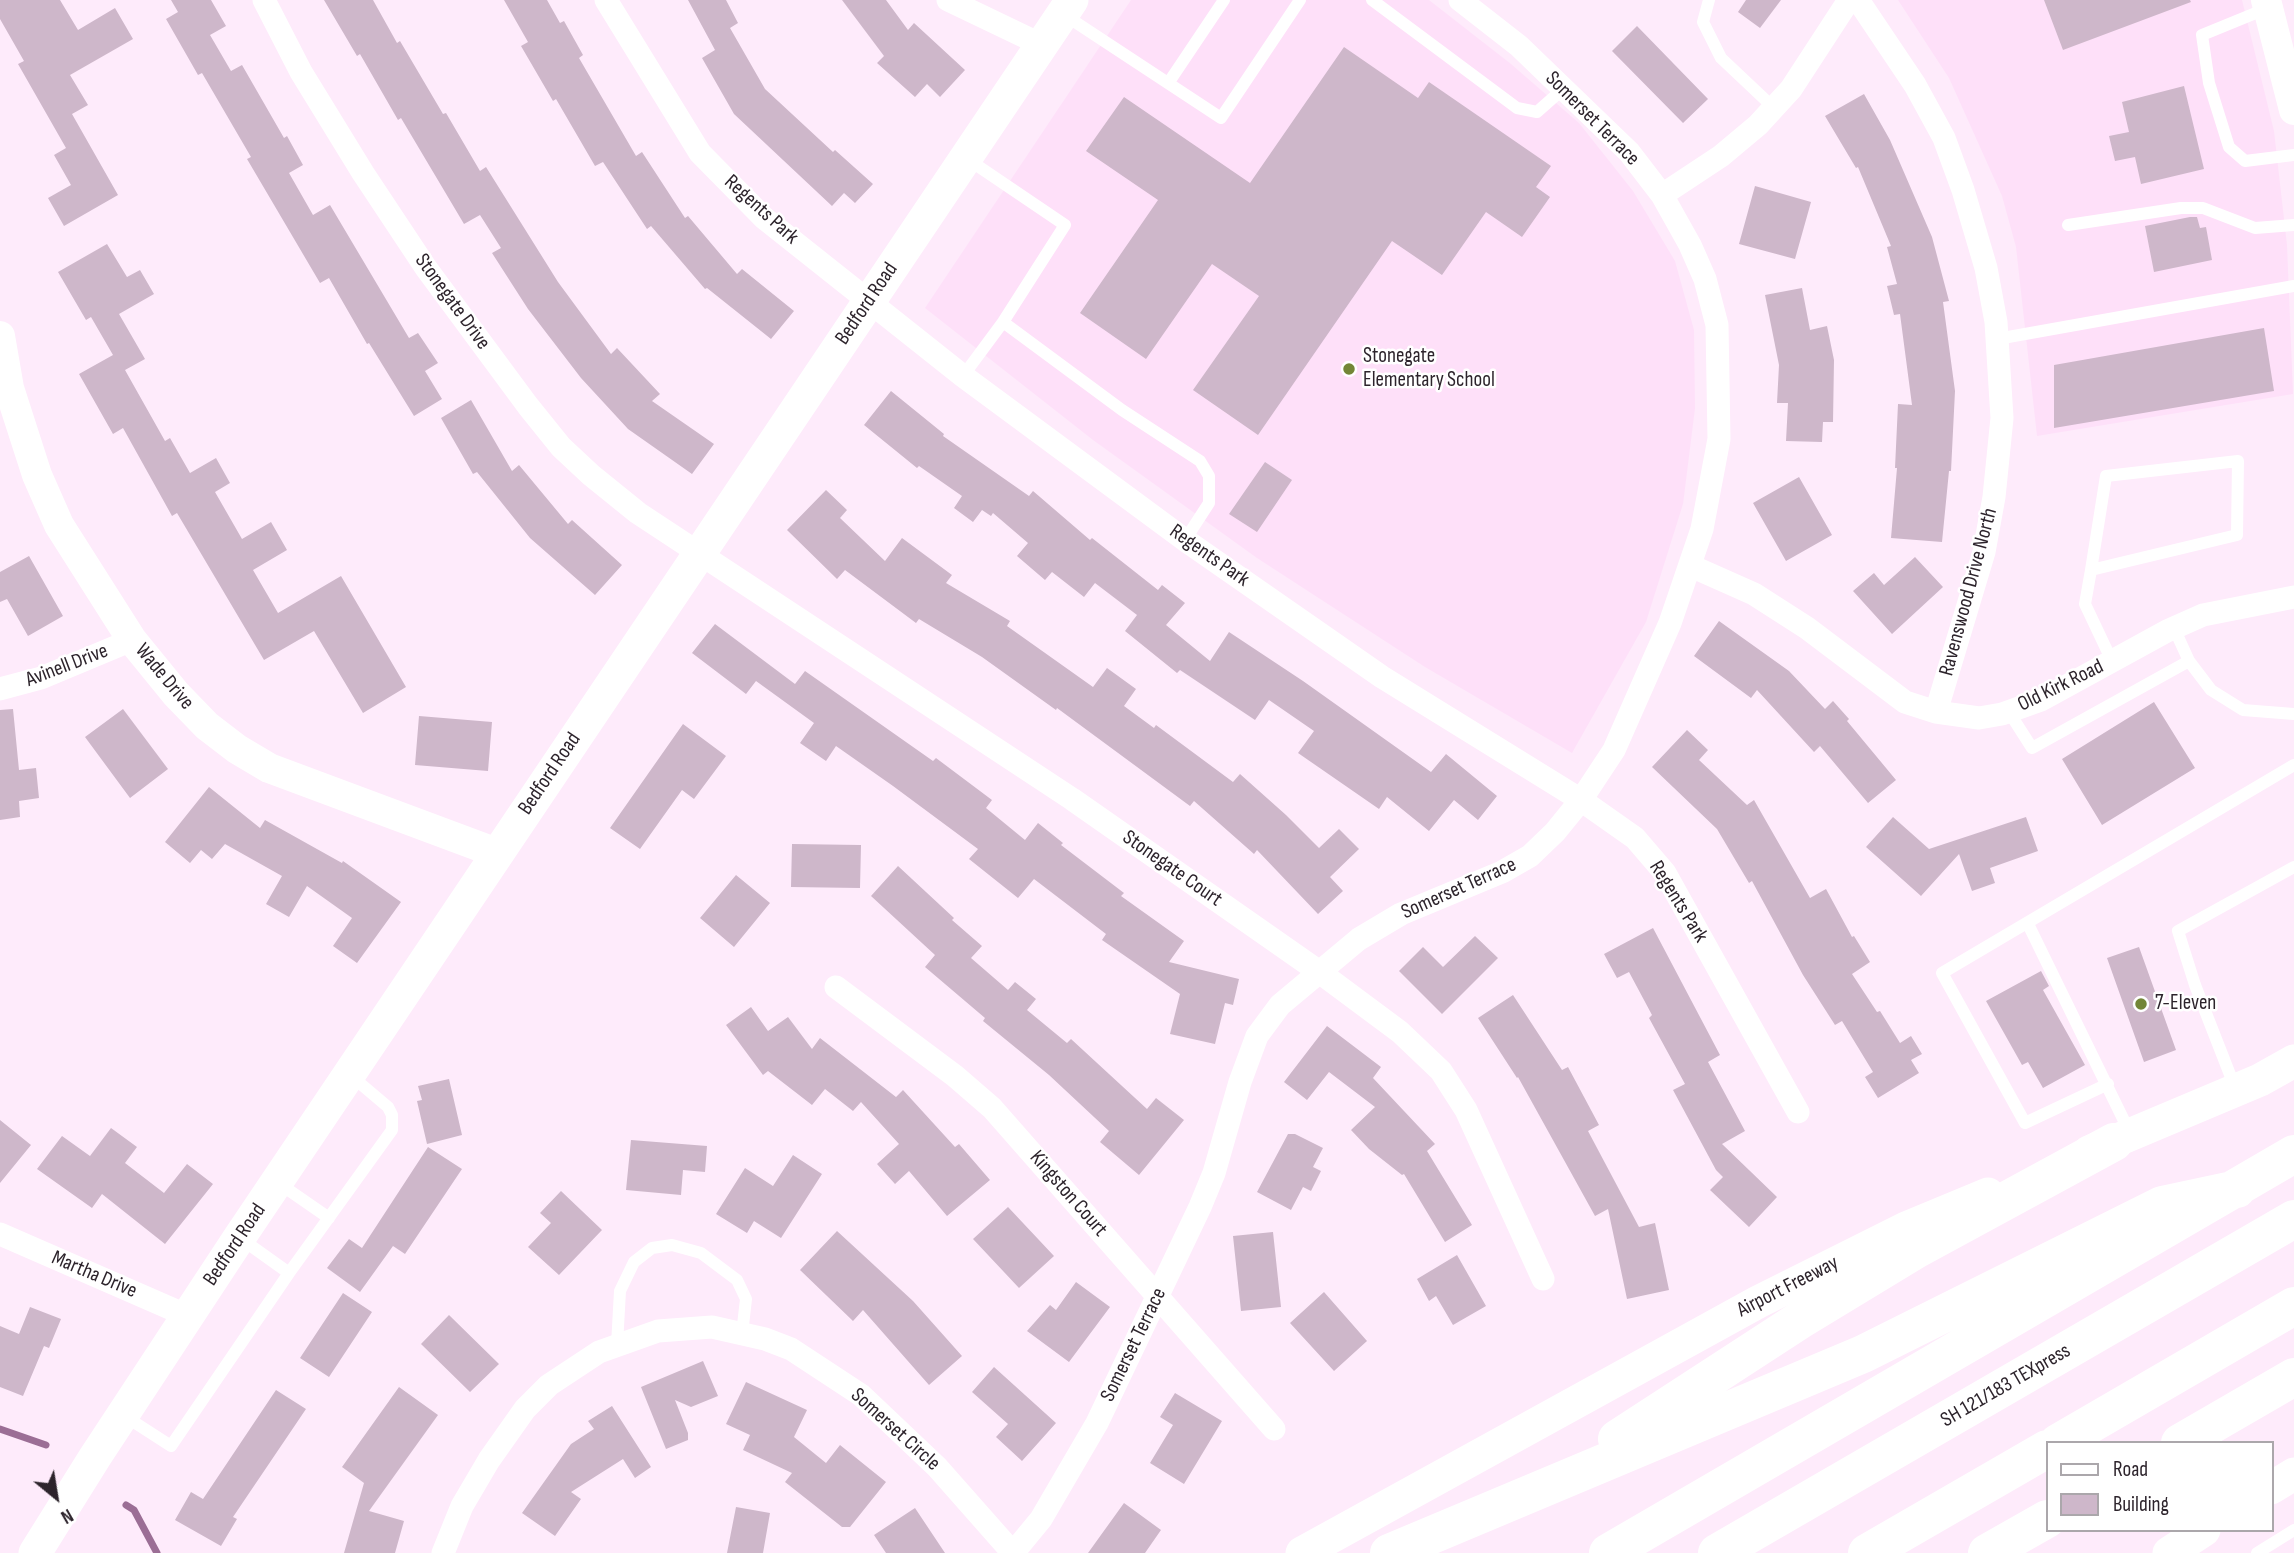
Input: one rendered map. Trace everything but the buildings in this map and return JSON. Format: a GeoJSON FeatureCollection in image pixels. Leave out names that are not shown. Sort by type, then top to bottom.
{"type":"FeatureCollection","features":[{"type":"Feature","properties":{"kind":"highway"},"geometry":{"type":"LineString","coordinates":[[1448,1553],[1686,1392],[1917,1248],[2123,1138]]}},
{"type":"Feature","properties":{"kind":"highway"},"geometry":{"type":"LineString","coordinates":[[1608,1553],[2294,1154]]}},
{"type":"Feature","properties":{"kind":"highway"},"geometry":{"type":"LineString","coordinates":[[1389,1553],[1863,1354],[2162,1205],[2237,1189]]}},
{"type":"Feature","properties":{"kind":"highway","name":"SH 121/183 TEXpress"},"geometry":{"type":"LineString","coordinates":[[1717,1553],[2294,1219]]}},
{"type":"Feature","properties":{"kind":"highway"},"geometry":{"type":"LineString","coordinates":[[2061,1441],[2294,1307]]}},
{"type":"Feature","properties":{"kind":"highway"},"geometry":{"type":"LineString","coordinates":[[2183,1441],[2294,1377]]}},
{"type":"Feature","properties":{"kind":"highway"},"geometry":{"type":"LineString","coordinates":[[1867,1553],[2046,1450]]}},
{"type":"Feature","properties":{"kind":"highway"},"geometry":{"type":"LineString","coordinates":[[1987,1553],[2046,1523]]}},
{"type":"Feature","properties":{"kind":"highway"},"geometry":{"type":"LineString","coordinates":[[2028,1553],[2046,1524]]}},
{"type":"Feature","properties":{"kind":"main road","name":"Bedford Road"},"geometry":{"type":"LineString","coordinates":[[36,1553],[239,1237],[1068,7]]}},
{"type":"Feature","properties":{"kind":"main road","name":"Airport Freeway"},"geometry":{"type":"LineString","coordinates":[[1302,1553],[1758,1301],[1906,1228],[2248,1085],[2294,1061]]}},
{"type":"Feature","properties":{"kind":"main road"},"geometry":{"type":"LineString","coordinates":[[2248,1085],[2294,1084]]}},
{"type":"Feature","properties":{"kind":"main road"},"geometry":{"type":"LineString","coordinates":[[2273,1487],[2294,1474]]}},
{"type":"Feature","properties":{"kind":"street","name":"Stonegate Drive"},"geometry":{"type":"LineString","coordinates":[[264,0],[301,72],[363,173],[426,268],[528,406],[561,447],[590,475],[638,513],[700,552]]}},
{"type":"Feature","properties":{"kind":"street","name":"Regents Park"},"geometry":{"type":"LineString","coordinates":[[606,0],[700,153],[764,218],[963,376],[1185,540],[1382,677],[1581,800],[1635,838],[1665,873],[1798,1112]]}},
{"type":"Feature","properties":{"kind":"street"},"geometry":{"type":"LineString","coordinates":[[948,0],[1042,45]]}},
{"type":"Feature","properties":{"kind":"street","name":"Somerset Terrace"},"geometry":{"type":"LineString","coordinates":[[1013,1553],[1041,1519],[1097,1423],[1200,1207],[1214,1172],[1240,1082],[1257,1036],[1280,1005],[1318,971],[1359,940],[1401,914],[1502,872],[1530,856],[1555,832],[1581,800],[1614,750],[1670,623],[1702,529],[1719,439],[1717,325],[1705,279],[1690,245],[1662,195],[1629,152],[1519,46],[1460,0]]}},
{"type":"Feature","properties":{"kind":"street"},"geometry":{"type":"LineString","coordinates":[[1662,195],[1721,156],[1758,125],[1791,89],[1849,0]]}},
{"type":"Feature","properties":{"kind":"street","name":"Ravenswood Drive North"},"geometry":{"type":"LineString","coordinates":[[1858,0],[1915,85],[1944,138],[1964,190],[1986,268],[1996,322],[2002,418],[1994,497],[1984,552],[1936,712]]}},
{"type":"Feature","properties":{"kind":"street"},"geometry":{"type":"LineString","coordinates":[[2267,4],[2293,95]]}},
{"type":"Feature","properties":{"kind":"street","name":"Wade Drive"},"geometry":{"type":"LineString","coordinates":[[0,336],[9,388],[37,475],[60,525],[132,640],[176,694],[207,726],[237,749],[269,768],[497,853]]}},
{"type":"Feature","properties":{"kind":"street","name":"Stonegate Court"},"geometry":{"type":"LineString","coordinates":[[700,552],[1072,799],[1318,971],[1400,1032],[1441,1071],[1466,1110],[1543,1279]]}},
{"type":"Feature","properties":{"kind":"street","name":"Old Kirk Road"},"geometry":{"type":"LineString","coordinates":[[1691,566],[1754,594],[1807,628],[1905,702],[1936,712],[1979,718],[2009,712],[2041,700],[2203,615],[2294,597]]}},
{"type":"Feature","properties":{"kind":"street","name":"Avinell Drive"},"geometry":{"type":"LineString","coordinates":[[0,690],[41,678],[132,640]]}},
{"type":"Feature","properties":{"kind":"street","name":"Kingston Court"},"geometry":{"type":"LineString","coordinates":[[836,987],[955,1076],[992,1108],[1274,1429]]}},
{"type":"Feature","properties":{"kind":"street","name":"Martha Drive"},"geometry":{"type":"LineString","coordinates":[[0,1234],[188,1315]]}},
{"type":"Feature","properties":{"kind":"street","name":"Somerset Circle"},"geometry":{"type":"LineString","coordinates":[[443,1553],[462,1506],[489,1460],[525,1409],[549,1385],[599,1352],[617,1345],[658,1331],[712,1327],[765,1339],[791,1349],[861,1395],[937,1467],[1013,1553]]}},
{"type":"Feature","properties":{"kind":"lane"},"geometry":{"type":"LineString","coordinates":[[1169,82],[1224,0]]}},
{"type":"Feature","properties":{"kind":"lane"},"geometry":{"type":"LineString","coordinates":[[1068,7],[1221,118],[1300,0]]}},
{"type":"Feature","properties":{"kind":"lane"},"geometry":{"type":"LineString","coordinates":[[1372,0],[1517,108],[1536,112],[1563,89]]}},
{"type":"Feature","properties":{"kind":"lane"},"geometry":{"type":"LineString","coordinates":[[1709,0],[1703,22],[1721,58],[1774,107]]}},
{"type":"Feature","properties":{"kind":"lane"},"geometry":{"type":"LineString","coordinates":[[2267,4],[2202,35],[2209,83],[2229,147],[2245,161],[2294,155]]}},
{"type":"Feature","properties":{"kind":"lane"},"geometry":{"type":"LineString","coordinates":[[963,376],[1003,322],[1065,225],[966,158]]}},
{"type":"Feature","properties":{"kind":"lane"},"geometry":{"type":"LineString","coordinates":[[2068,225],[2181,208],[2203,208],[2255,228],[2294,225]]}},
{"type":"Feature","properties":{"kind":"lane"},"geometry":{"type":"LineString","coordinates":[[1997,339],[2294,286]]}},
{"type":"Feature","properties":{"kind":"lane"},"geometry":{"type":"LineString","coordinates":[[1003,322],[1122,410],[1200,461],[1209,477],[1209,503],[1185,540]]}},
{"type":"Feature","properties":{"kind":"lane"},"geometry":{"type":"LineString","coordinates":[[2091,570],[2238,535],[2238,461],[2106,476],[2085,604],[2112,661]]}},
{"type":"Feature","properties":{"kind":"lane"},"geometry":{"type":"LineString","coordinates":[[2174,628],[2189,661],[2211,690],[2243,710],[2294,714]]}},
{"type":"Feature","properties":{"kind":"lane"},"geometry":{"type":"LineString","coordinates":[[2009,712],[2032,748],[2189,661]]}},
{"type":"Feature","properties":{"kind":"lane"},"geometry":{"type":"LineString","coordinates":[[2108,1084],[2025,1124],[1941,973],[2294,765]]}},
{"type":"Feature","properties":{"kind":"lane"},"geometry":{"type":"LineString","coordinates":[[2248,1085],[2195,985],[2178,931],[2294,867]]}},
{"type":"Feature","properties":{"kind":"lane"},"geometry":{"type":"LineString","coordinates":[[2028,924],[2108,1084],[2123,1138]]}},
{"type":"Feature","properties":{"kind":"lane"},"geometry":{"type":"LineString","coordinates":[[123,1414],[171,1446],[289,1273],[392,1130],[392,1115],[388,1107],[349,1074]]}},
{"type":"Feature","properties":{"kind":"lane"},"geometry":{"type":"LineString","coordinates":[[276,1182],[329,1218]]}},
{"type":"Feature","properties":{"kind":"lane"},"geometry":{"type":"LineString","coordinates":[[239,1237],[289,1273]]}},
{"type":"Feature","properties":{"kind":"lane"},"geometry":{"type":"LineString","coordinates":[[617,1345],[620,1291],[634,1262],[652,1248],[672,1245],[701,1254],[737,1280],[746,1299],[743,1334]]}},
{"type":"Feature","properties":{"kind":"lane"},"geometry":{"type":"LineString","coordinates":[[2257,1553],[2294,1530]]}},
{"type":"Feature","properties":{"kind":"shaded area","name":"Stonegate Elementary School"},"geometry":{"type":"Polygon","coordinates":[[[1131,0],[1429,0],[1511,64],[1579,123],[1633,191],[1675,261],[1694,330],[1695,408],[1683,504],[1646,622],[1572,753],[1425,667],[1257,558],[1093,440],[925,308],[1131,0]]]}},
{"type":"Feature","properties":{"kind":"shaded area"},"geometry":{"type":"Polygon","coordinates":[[[1898,0],[2242,0],[2274,131],[2287,245],[2293,394],[2037,436],[2016,247],[2002,196],[1949,78],[1898,0]]]}},
{"type":"Feature","properties":{"kind":"waterway"},"geometry":{"type":"LineString","coordinates":[[0,1429],[46,1445]]}},
{"type":"Feature","properties":{"kind":"waterway"},"geometry":{"type":"LineString","coordinates":[[126,1505],[134,1510],[157,1553]]}},
{"type":"Feature","properties":{"kind":"place","name":"Stonegate Elementary School"},"geometry":{"type":"Point","coordinates":[1349,369]}},
{"type":"Feature","properties":{"kind":"place","name":"7-Eleven"},"geometry":{"type":"Point","coordinates":[2141,1004]}}]}
